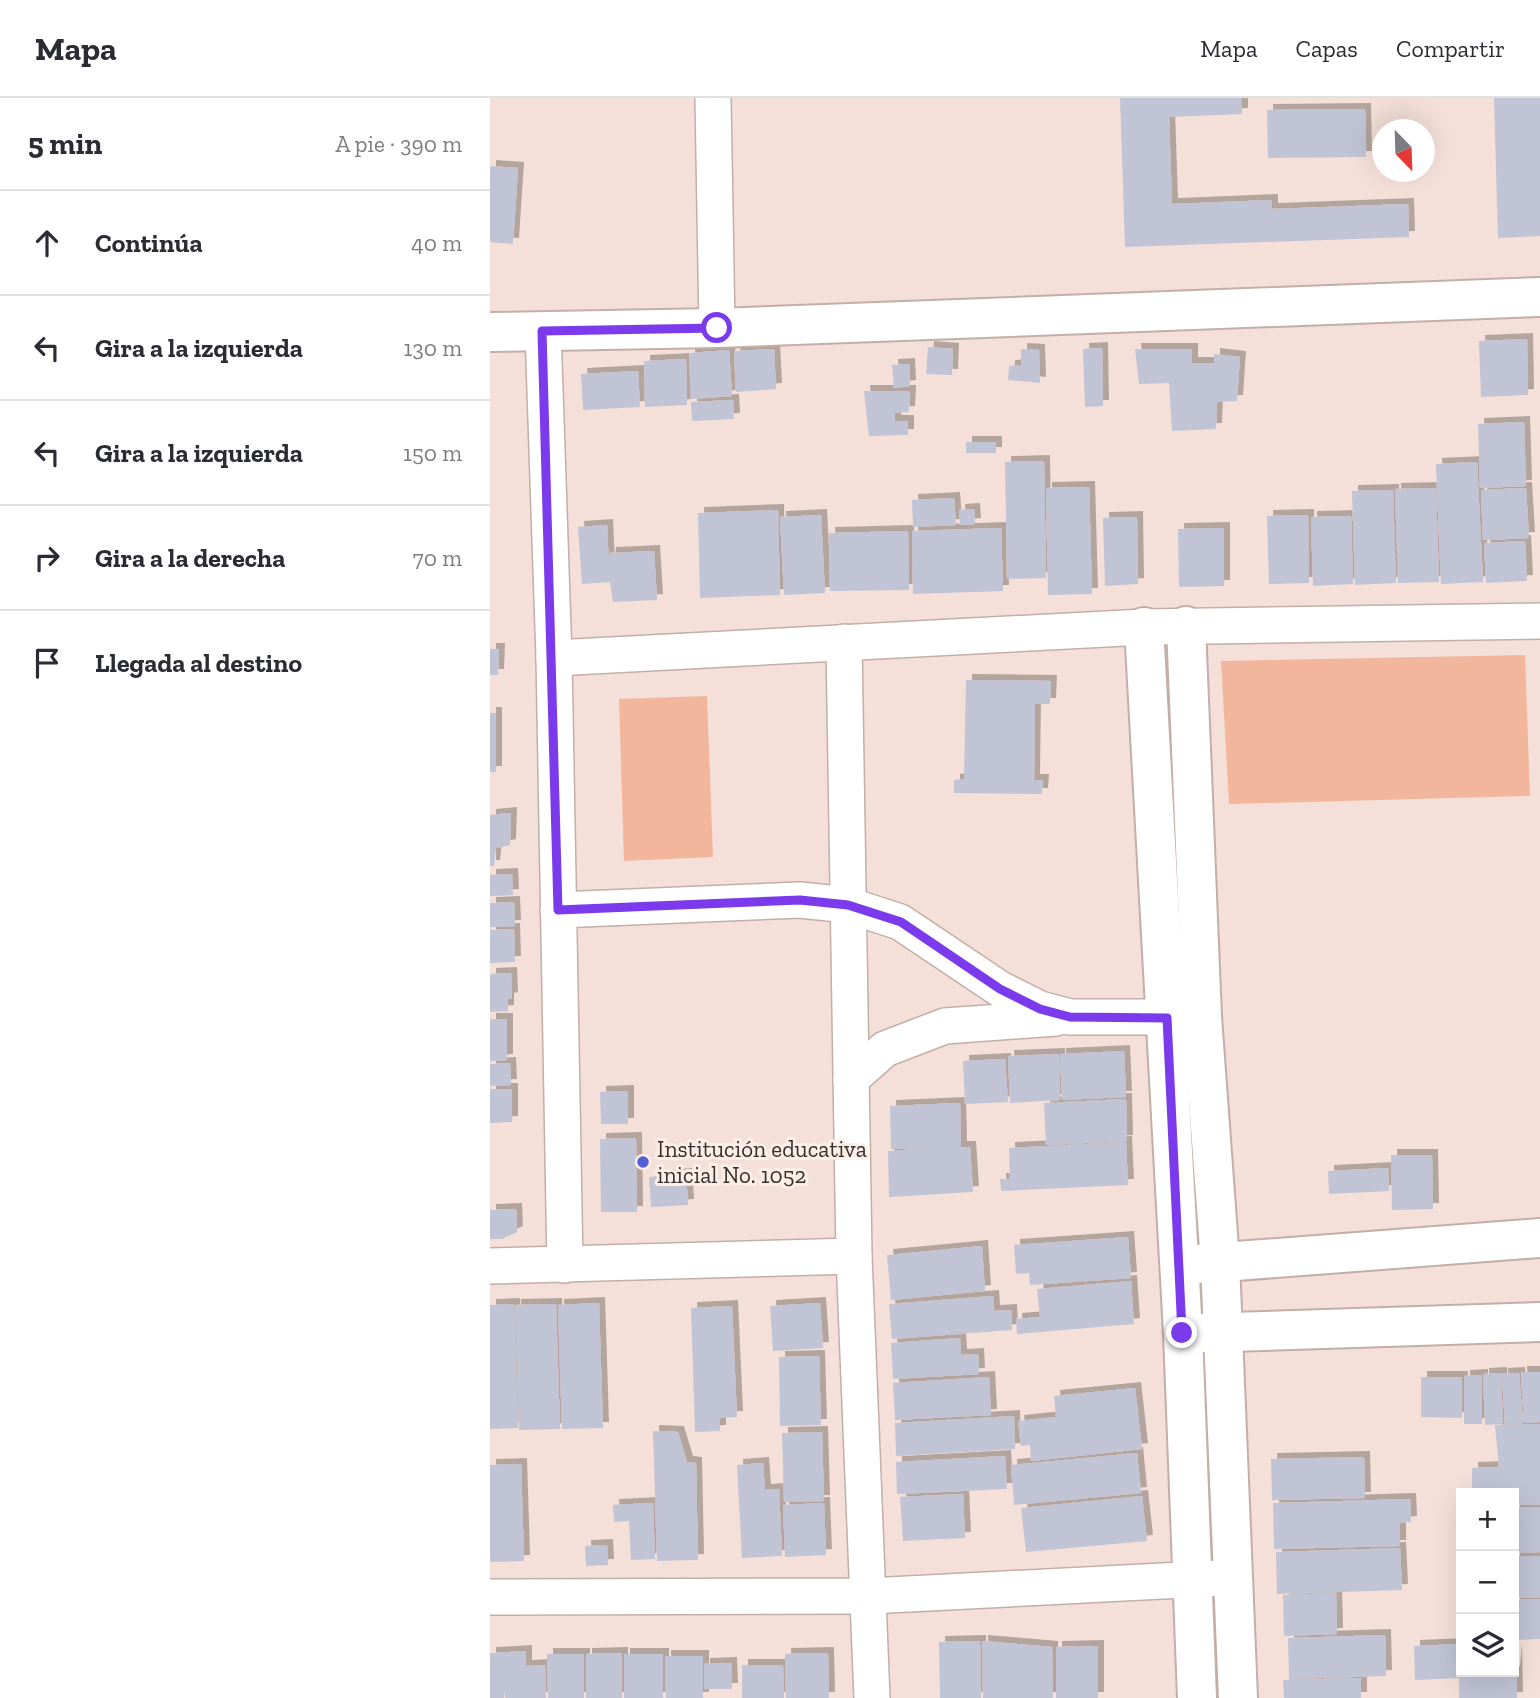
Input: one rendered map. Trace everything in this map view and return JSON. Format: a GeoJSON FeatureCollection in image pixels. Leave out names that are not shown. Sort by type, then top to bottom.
{"type":"FeatureCollection","features":[{"type":"Feature","properties":{"kind":"street"},"geometry":{"type":"LineString","coordinates":[[713,98],[717,328]]}},
{"type":"Feature","properties":{"kind":"street"},"geometry":{"type":"LineString","coordinates":[[490,332],[717,328],[1540,297]]}},
{"type":"Feature","properties":{"kind":"street"},"geometry":{"type":"LineString","coordinates":[[542,331],[554,658],[565,1265]]}},
{"type":"Feature","properties":{"kind":"street"},"geometry":{"type":"LineString","coordinates":[[554,658],[1144,627],[1540,621]]}},
{"type":"Feature","properties":{"kind":"street"},"geometry":{"type":"LineString","coordinates":[[1186,626],[1184,1018],[1179,1266],[1197,1698]]}},
{"type":"Feature","properties":{"kind":"street"},"geometry":{"type":"LineString","coordinates":[[1144,627],[1184,1018],[1220,1262],[1238,1698]]}},
{"type":"Feature","properties":{"kind":"street"},"geometry":{"type":"LineString","coordinates":[[844,642],[854,1256],[872,1698]]}},
{"type":"Feature","properties":{"kind":"street"},"geometry":{"type":"LineString","coordinates":[[558,910],[800,900],[848,905],[901,922],[1000,989],[1040,1009],[1070,1017]]}},
{"type":"Feature","properties":{"kind":"street"},"geometry":{"type":"LineString","coordinates":[[851,1079],[885,1049],[945,1026],[1070,1017],[1184,1018]]}},
{"type":"Feature","properties":{"kind":"street"},"geometry":{"type":"LineString","coordinates":[[1179,1266],[1540,1238]]}},
{"type":"Feature","properties":{"kind":"street"},"geometry":{"type":"LineString","coordinates":[[490,1266],[854,1256]]}},
{"type":"Feature","properties":{"kind":"street"},"geometry":{"type":"LineString","coordinates":[[1182,1333],[1540,1322]]}},
{"type":"Feature","properties":{"kind":"street"},"geometry":{"type":"LineString","coordinates":[[490,1597],[869,1596],[1232,1578]]}},
{"type":"Feature","properties":{"kind":"shaded area"},"geometry":{"type":"Polygon","coordinates":[[[1525,655],[1530,796],[1229,804],[1221,661],[1525,655]]]}},
{"type":"Feature","properties":{"kind":"shaded area"},"geometry":{"type":"Polygon","coordinates":[[[707,696],[713,857],[624,861],[619,699],[707,696]]]}},
{"type":"Feature","properties":{"kind":"building"},"geometry":{"type":"Polygon","coordinates":[[[1120,98],[1242,98],[1242,114],[1169,117],[1172,204],[1272,200],[1272,209],[1408,204],[1409,237],[1125,247],[1120,98]]]}},
{"type":"Feature","properties":{"kind":"building"},"geometry":{"type":"Polygon","coordinates":[[[1494,98],[1540,98],[1540,236],[1498,238],[1494,98]]]}},
{"type":"Feature","properties":{"kind":"building"},"geometry":{"type":"Polygon","coordinates":[[[1365,109],[1366,157],[1268,158],[1267,110],[1365,109]]]}},
{"type":"Feature","properties":{"kind":"building"},"geometry":{"type":"Polygon","coordinates":[[[490,166],[518,168],[513,244],[490,242],[490,166]]]}},
{"type":"Feature","properties":{"kind":"building"},"geometry":{"type":"Polygon","coordinates":[[[1527,339],[1528,395],[1481,397],[1479,341],[1527,339]]]}},
{"type":"Feature","properties":{"kind":"building"},"geometry":{"type":"Polygon","coordinates":[[[928,347],[953,349],[952,375],[926,374],[928,347]]]}},
{"type":"Feature","properties":{"kind":"building"},"geometry":{"type":"Polygon","coordinates":[[[1102,348],[1103,406],[1085,407],[1083,349],[1102,348]]]}},
{"type":"Feature","properties":{"kind":"building"},"geometry":{"type":"Polygon","coordinates":[[[774,349],[776,389],[736,392],[734,351],[774,349]]]}},
{"type":"Feature","properties":{"kind":"building"},"geometry":{"type":"Polygon","coordinates":[[[1021,349],[1039,350],[1040,383],[1008,380],[1009,366],[1021,365],[1021,349]]]}},
{"type":"Feature","properties":{"kind":"building"},"geometry":{"type":"Polygon","coordinates":[[[1135,349],[1192,349],[1192,363],[1214,363],[1214,354],[1240,357],[1237,401],[1217,402],[1216,429],[1172,431],[1169,383],[1139,384],[1135,349]]]}},
{"type":"Feature","properties":{"kind":"building"},"geometry":{"type":"Polygon","coordinates":[[[729,350],[732,396],[691,399],[689,353],[729,350]]]}},
{"type":"Feature","properties":{"kind":"building"},"geometry":{"type":"Polygon","coordinates":[[[686,359],[687,405],[645,407],[644,361],[686,359]]]}},
{"type":"Feature","properties":{"kind":"building"},"geometry":{"type":"Polygon","coordinates":[[[909,364],[910,386],[894,388],[892,365],[909,364]]]}},
{"type":"Feature","properties":{"kind":"building"},"geometry":{"type":"Polygon","coordinates":[[[638,371],[640,407],[583,410],[581,374],[638,371]]]}},
{"type":"Feature","properties":{"kind":"building"},"geometry":{"type":"Polygon","coordinates":[[[864,391],[910,391],[909,412],[895,413],[895,421],[908,421],[908,435],[869,436],[864,391]]]}},
{"type":"Feature","properties":{"kind":"building"},"geometry":{"type":"Polygon","coordinates":[[[733,400],[734,419],[692,421],[691,402],[733,400]]]}},
{"type":"Feature","properties":{"kind":"building"},"geometry":{"type":"Polygon","coordinates":[[[1524,422],[1526,486],[1480,488],[1478,424],[1524,422]]]}},
{"type":"Feature","properties":{"kind":"building"},"geometry":{"type":"Polygon","coordinates":[[[966,442],[996,442],[996,453],[966,453],[966,442]]]}},
{"type":"Feature","properties":{"kind":"building"},"geometry":{"type":"Polygon","coordinates":[[[1044,461],[1046,578],[1007,579],[1005,462],[1044,461]]]}},
{"type":"Feature","properties":{"kind":"building"},"geometry":{"type":"Polygon","coordinates":[[[1477,462],[1483,582],[1441,584],[1436,464],[1477,462]]]}},
{"type":"Feature","properties":{"kind":"building"},"geometry":{"type":"Polygon","coordinates":[[[1089,487],[1092,594],[1048,595],[1046,488],[1089,487]]]}},
{"type":"Feature","properties":{"kind":"building"},"geometry":{"type":"Polygon","coordinates":[[[1436,488],[1439,582],[1398,583],[1395,489],[1436,488]]]}},
{"type":"Feature","properties":{"kind":"building"},"geometry":{"type":"Polygon","coordinates":[[[1526,488],[1529,538],[1483,540],[1481,490],[1526,488]]]}},
{"type":"Feature","properties":{"kind":"building"},"geometry":{"type":"Polygon","coordinates":[[[1393,490],[1396,583],[1355,585],[1352,491],[1393,490]]]}},
{"type":"Feature","properties":{"kind":"building"},"geometry":{"type":"Polygon","coordinates":[[[954,498],[956,525],[913,527],[912,500],[954,498]]]}},
{"type":"Feature","properties":{"kind":"building"},"geometry":{"type":"Polygon","coordinates":[[[974,509],[975,524],[960,525],[959,510],[974,509]]]}},
{"type":"Feature","properties":{"kind":"building"},"geometry":{"type":"Polygon","coordinates":[[[778,510],[780,595],[700,598],[698,513],[778,510]]]}},
{"type":"Feature","properties":{"kind":"building"},"geometry":{"type":"Polygon","coordinates":[[[821,515],[825,593],[784,595],[780,517],[821,515]]]}},
{"type":"Feature","properties":{"kind":"building"},"geometry":{"type":"Polygon","coordinates":[[[1308,515],[1309,583],[1269,584],[1267,516],[1308,515]]]}},
{"type":"Feature","properties":{"kind":"building"},"geometry":{"type":"Polygon","coordinates":[[[1351,516],[1353,584],[1313,586],[1311,517],[1351,516]]]}},
{"type":"Feature","properties":{"kind":"building"},"geometry":{"type":"Polygon","coordinates":[[[1137,517],[1138,584],[1105,586],[1103,518],[1137,517]]]}},
{"type":"Feature","properties":{"kind":"building"},"geometry":{"type":"Polygon","coordinates":[[[607,525],[609,567],[610,553],[654,551],[657,600],[613,602],[610,582],[582,584],[578,527],[607,525]]]}},
{"type":"Feature","properties":{"kind":"building"},"geometry":{"type":"Polygon","coordinates":[[[1001,528],[1003,591],[913,594],[912,531],[1001,528]]]}},
{"type":"Feature","properties":{"kind":"building"},"geometry":{"type":"Polygon","coordinates":[[[1224,528],[1224,586],[1179,587],[1178,529],[1224,528]]]}},
{"type":"Feature","properties":{"kind":"building"},"geometry":{"type":"Polygon","coordinates":[[[908,531],[909,590],[830,591],[829,533],[908,531]]]}},
{"type":"Feature","properties":{"kind":"building"},"geometry":{"type":"Polygon","coordinates":[[[1525,541],[1527,581],[1486,583],[1484,543],[1525,541]]]}},
{"type":"Feature","properties":{"kind":"building"},"geometry":{"type":"Polygon","coordinates":[[[490,649],[499,649],[498,675],[490,675],[490,649]]]}},
{"type":"Feature","properties":{"kind":"building"},"geometry":{"type":"Polygon","coordinates":[[[966,680],[1051,681],[1050,704],[1035,704],[1034,780],[1043,780],[1042,794],[954,793],[954,780],[964,779],[966,680]]]}},
{"type":"Feature","properties":{"kind":"building"},"geometry":{"type":"Polygon","coordinates":[[[490,713],[496,713],[496,772],[490,772],[490,713]]]}},
{"type":"Feature","properties":{"kind":"building"},"geometry":{"type":"Polygon","coordinates":[[[511,813],[510,845],[496,848],[494,866],[490,866],[490,815],[511,813]]]}},
{"type":"Feature","properties":{"kind":"building"},"geometry":{"type":"Polygon","coordinates":[[[512,874],[513,895],[490,896],[490,875],[512,874]]]}},
{"type":"Feature","properties":{"kind":"building"},"geometry":{"type":"Polygon","coordinates":[[[514,902],[515,926],[490,927],[490,903],[514,902]]]}},
{"type":"Feature","properties":{"kind":"building"},"geometry":{"type":"Polygon","coordinates":[[[514,929],[515,962],[490,963],[490,930],[514,929]]]}},
{"type":"Feature","properties":{"kind":"building"},"geometry":{"type":"Polygon","coordinates":[[[511,973],[512,998],[508,999],[508,1011],[490,1012],[490,974],[511,973]]]}},
{"type":"Feature","properties":{"kind":"building"},"geometry":{"type":"Polygon","coordinates":[[[490,1019],[507,1019],[507,1060],[490,1061],[490,1019]]]}},
{"type":"Feature","properties":{"kind":"building"},"geometry":{"type":"Polygon","coordinates":[[[1124,1051],[1126,1097],[1062,1100],[1060,1054],[1124,1051]]]}},
{"type":"Feature","properties":{"kind":"building"},"geometry":{"type":"Polygon","coordinates":[[[1059,1054],[1060,1100],[1010,1103],[1008,1056],[1059,1054]]]}},
{"type":"Feature","properties":{"kind":"building"},"geometry":{"type":"Polygon","coordinates":[[[1005,1059],[1008,1102],[965,1104],[963,1061],[1005,1059]]]}},
{"type":"Feature","properties":{"kind":"building"},"geometry":{"type":"Polygon","coordinates":[[[510,1063],[511,1085],[490,1086],[490,1064],[510,1063]]]}},
{"type":"Feature","properties":{"kind":"building"},"geometry":{"type":"Polygon","coordinates":[[[490,1089],[512,1089],[512,1122],[490,1123],[490,1089]]]}},
{"type":"Feature","properties":{"kind":"building"},"geometry":{"type":"Polygon","coordinates":[[[628,1091],[628,1124],[601,1124],[600,1092],[628,1091]]]}},
{"type":"Feature","properties":{"kind":"building"},"geometry":{"type":"Polygon","coordinates":[[[1126,1099],[1127,1141],[1046,1145],[1044,1103],[1126,1099]]]}},
{"type":"Feature","properties":{"kind":"building"},"geometry":{"type":"Polygon","coordinates":[[[960,1103],[961,1147],[970,1147],[973,1192],[889,1197],[888,1151],[936,1148],[891,1149],[890,1106],[960,1103]]]}},
{"type":"Feature","properties":{"kind":"building"},"geometry":{"type":"Polygon","coordinates":[[[636,1138],[637,1212],[601,1212],[600,1139],[636,1138]]]}},
{"type":"Feature","properties":{"kind":"building"},"geometry":{"type":"Polygon","coordinates":[[[1126,1142],[1128,1185],[1001,1191],[1000,1179],[1010,1179],[1009,1148],[1126,1142]]]}},
{"type":"Feature","properties":{"kind":"building"},"geometry":{"type":"Polygon","coordinates":[[[1391,1155],[1432,1155],[1433,1209],[1392,1210],[1391,1155]]]}},
{"type":"Feature","properties":{"kind":"building"},"geometry":{"type":"Polygon","coordinates":[[[1388,1168],[1389,1191],[1329,1194],[1328,1171],[1388,1168]]]}},
{"type":"Feature","properties":{"kind":"building"},"geometry":{"type":"Polygon","coordinates":[[[686,1174],[688,1205],[651,1207],[649,1177],[686,1174]]]}},
{"type":"Feature","properties":{"kind":"building"},"geometry":{"type":"Polygon","coordinates":[[[516,1209],[517,1232],[502,1239],[490,1239],[490,1210],[516,1209]]]}},
{"type":"Feature","properties":{"kind":"building"},"geometry":{"type":"Polygon","coordinates":[[[1128,1237],[1131,1278],[1030,1285],[1029,1273],[1016,1274],[1014,1245],[1128,1237]]]}},
{"type":"Feature","properties":{"kind":"building"},"geometry":{"type":"Polygon","coordinates":[[[982,1246],[985,1291],[891,1300],[887,1255],[982,1246]]]}},
{"type":"Feature","properties":{"kind":"building"},"geometry":{"type":"Polygon","coordinates":[[[1131,1281],[1134,1324],[1017,1334],[1016,1319],[1040,1317],[1037,1289],[1131,1281]]]}},
{"type":"Feature","properties":{"kind":"building"},"geometry":{"type":"Polygon","coordinates":[[[993,1296],[994,1311],[1011,1310],[1012,1330],[892,1339],[889,1304],[993,1296]]]}},
{"type":"Feature","properties":{"kind":"building"},"geometry":{"type":"Polygon","coordinates":[[[599,1303],[603,1428],[562,1429],[558,1305],[599,1303]]]}},
{"type":"Feature","properties":{"kind":"building"},"geometry":{"type":"Polygon","coordinates":[[[820,1303],[823,1348],[773,1351],[770,1306],[820,1303]]]}},
{"type":"Feature","properties":{"kind":"building"},"geometry":{"type":"Polygon","coordinates":[[[514,1304],[518,1428],[490,1429],[490,1305],[514,1304]]]}},
{"type":"Feature","properties":{"kind":"building"},"geometry":{"type":"Polygon","coordinates":[[[556,1304],[560,1429],[519,1430],[515,1305],[556,1304]]]}},
{"type":"Feature","properties":{"kind":"building"},"geometry":{"type":"Polygon","coordinates":[[[732,1306],[737,1417],[720,1418],[720,1431],[695,1432],[691,1308],[732,1306]]]}},
{"type":"Feature","properties":{"kind":"building"},"geometry":{"type":"Polygon","coordinates":[[[960,1338],[961,1355],[978,1354],[979,1374],[893,1379],[891,1343],[960,1338]]]}},
{"type":"Feature","properties":{"kind":"building"},"geometry":{"type":"Polygon","coordinates":[[[819,1356],[821,1425],[780,1426],[779,1357],[819,1356]]]}},
{"type":"Feature","properties":{"kind":"building"},"geometry":{"type":"Polygon","coordinates":[[[1521,1372],[1540,1372],[1540,1422],[1524,1423],[1521,1372]]]}},
{"type":"Feature","properties":{"kind":"building"},"geometry":{"type":"Polygon","coordinates":[[[1501,1373],[1503,1424],[1485,1425],[1483,1374],[1501,1373]]]}},
{"type":"Feature","properties":{"kind":"building"},"geometry":{"type":"Polygon","coordinates":[[[1519,1373],[1523,1423],[1505,1425],[1502,1374],[1519,1373]]]}},
{"type":"Feature","properties":{"kind":"building"},"geometry":{"type":"Polygon","coordinates":[[[1482,1375],[1482,1424],[1464,1424],[1464,1376],[1482,1375]]]}},
{"type":"Feature","properties":{"kind":"building"},"geometry":{"type":"Polygon","coordinates":[[[989,1377],[991,1415],[895,1420],[893,1383],[989,1377]]]}},
{"type":"Feature","properties":{"kind":"building"},"geometry":{"type":"Polygon","coordinates":[[[1421,1377],[1462,1377],[1462,1418],[1421,1417],[1421,1377]]]}},
{"type":"Feature","properties":{"kind":"building"},"geometry":{"type":"Polygon","coordinates":[[[1135,1388],[1142,1449],[1031,1461],[1030,1445],[1021,1446],[1018,1421],[1056,1417],[1054,1396],[1135,1388]]]}},
{"type":"Feature","properties":{"kind":"building"},"geometry":{"type":"Polygon","coordinates":[[[1014,1416],[1015,1449],[896,1456],[895,1423],[1014,1416]]]}},
{"type":"Feature","properties":{"kind":"building"},"geometry":{"type":"Polygon","coordinates":[[[1540,1424],[1540,1505],[1519,1505],[1519,1488],[1472,1488],[1472,1468],[1499,1467],[1495,1425],[1540,1424]]]}},
{"type":"Feature","properties":{"kind":"building"},"geometry":{"type":"Polygon","coordinates":[[[653,1431],[678,1432],[687,1462],[696,1463],[698,1560],[657,1561],[653,1431]]]}},
{"type":"Feature","properties":{"kind":"building"},"geometry":{"type":"Polygon","coordinates":[[[822,1432],[824,1501],[784,1502],[782,1433],[822,1432]]]}},
{"type":"Feature","properties":{"kind":"building"},"geometry":{"type":"Polygon","coordinates":[[[1137,1453],[1141,1493],[1014,1505],[1011,1465],[1137,1453]]]}},
{"type":"Feature","properties":{"kind":"building"},"geometry":{"type":"Polygon","coordinates":[[[1005,1456],[1007,1489],[897,1494],[896,1462],[1005,1456]]]}},
{"type":"Feature","properties":{"kind":"building"},"geometry":{"type":"Polygon","coordinates":[[[1364,1457],[1365,1498],[1272,1500],[1271,1459],[1364,1457]]]}},
{"type":"Feature","properties":{"kind":"building"},"geometry":{"type":"Polygon","coordinates":[[[763,1463],[765,1490],[779,1489],[782,1556],[742,1558],[737,1465],[763,1463]]]}},
{"type":"Feature","properties":{"kind":"building"},"geometry":{"type":"Polygon","coordinates":[[[521,1464],[524,1561],[490,1562],[490,1465],[521,1464]]]}},
{"type":"Feature","properties":{"kind":"building"},"geometry":{"type":"Polygon","coordinates":[[[963,1494],[965,1538],[903,1541],[900,1497],[963,1494]]]}},
{"type":"Feature","properties":{"kind":"building"},"geometry":{"type":"Polygon","coordinates":[[[1142,1496],[1147,1541],[1026,1552],[1021,1508],[1142,1496]]]}},
{"type":"Feature","properties":{"kind":"building"},"geometry":{"type":"Polygon","coordinates":[[[1410,1499],[1411,1522],[1400,1523],[1400,1546],[1274,1549],[1273,1503],[1410,1499]]]}},
{"type":"Feature","properties":{"kind":"building"},"geometry":{"type":"Polygon","coordinates":[[[653,1503],[655,1559],[631,1560],[629,1521],[614,1522],[613,1505],[653,1503]]]}},
{"type":"Feature","properties":{"kind":"building"},"geometry":{"type":"Polygon","coordinates":[[[824,1503],[826,1555],[785,1557],[783,1505],[824,1503]]]}},
{"type":"Feature","properties":{"kind":"building"},"geometry":{"type":"Polygon","coordinates":[[[1519,1507],[1540,1507],[1540,1552],[1519,1553],[1519,1507]]]}},
{"type":"Feature","properties":{"kind":"building"},"geometry":{"type":"Polygon","coordinates":[[[607,1545],[608,1565],[586,1566],[585,1546],[607,1545]]]}},
{"type":"Feature","properties":{"kind":"building"},"geometry":{"type":"Polygon","coordinates":[[[1400,1548],[1402,1590],[1277,1594],[1276,1552],[1400,1548]]]}},
{"type":"Feature","properties":{"kind":"building"},"geometry":{"type":"Polygon","coordinates":[[[1519,1556],[1540,1556],[1540,1598],[1519,1598],[1519,1556]]]}},
{"type":"Feature","properties":{"kind":"building"},"geometry":{"type":"Polygon","coordinates":[[[1336,1593],[1337,1634],[1284,1636],[1283,1595],[1336,1593]]]}},
{"type":"Feature","properties":{"kind":"building"},"geometry":{"type":"Polygon","coordinates":[[[1540,1599],[1540,1639],[1519,1640],[1519,1600],[1540,1599]]]}},
{"type":"Feature","properties":{"kind":"building"},"geometry":{"type":"Polygon","coordinates":[[[1385,1635],[1386,1676],[1289,1679],[1288,1638],[1385,1635]]]}},
{"type":"Feature","properties":{"kind":"building"},"geometry":{"type":"Polygon","coordinates":[[[980,1641],[981,1698],[940,1698],[939,1642],[980,1641]]]}},
{"type":"Feature","properties":{"kind":"building"},"geometry":{"type":"Polygon","coordinates":[[[982,1641],[1052,1647],[1053,1698],[983,1698],[982,1641]]]}},
{"type":"Feature","properties":{"kind":"building"},"geometry":{"type":"Polygon","coordinates":[[[1456,1644],[1456,1677],[1517,1677],[1517,1698],[1459,1698],[1459,1678],[1415,1680],[1414,1646],[1456,1644]]]}},
{"type":"Feature","properties":{"kind":"building"},"geometry":{"type":"Polygon","coordinates":[[[1098,1646],[1098,1698],[1056,1698],[1056,1647],[1098,1646]]]}},
{"type":"Feature","properties":{"kind":"building"},"geometry":{"type":"Polygon","coordinates":[[[526,1651],[526,1666],[545,1665],[546,1698],[505,1698],[505,1688],[504,1698],[490,1698],[490,1653],[526,1651]]]}},
{"type":"Feature","properties":{"kind":"building"},"geometry":{"type":"Polygon","coordinates":[[[622,1653],[622,1698],[586,1698],[586,1654],[622,1653]]]}},
{"type":"Feature","properties":{"kind":"building"},"geometry":{"type":"Polygon","coordinates":[[[828,1653],[829,1698],[786,1698],[785,1654],[828,1653]]]}},
{"type":"Feature","properties":{"kind":"building"},"geometry":{"type":"Polygon","coordinates":[[[547,1654],[584,1654],[584,1698],[548,1698],[547,1654]]]}},
{"type":"Feature","properties":{"kind":"building"},"geometry":{"type":"Polygon","coordinates":[[[624,1654],[663,1654],[663,1698],[624,1698],[624,1654]]]}},
{"type":"Feature","properties":{"kind":"building"},"geometry":{"type":"Polygon","coordinates":[[[665,1656],[703,1656],[703,1698],[666,1698],[665,1656]]]}},
{"type":"Feature","properties":{"kind":"building"},"geometry":{"type":"Polygon","coordinates":[[[731,1663],[732,1689],[704,1689],[704,1664],[731,1663]]]}},
{"type":"Feature","properties":{"kind":"building"},"geometry":{"type":"Polygon","coordinates":[[[742,1665],[783,1665],[784,1698],[742,1698],[742,1665]]]}},
{"type":"Feature","properties":{"kind":"building"},"geometry":{"type":"Polygon","coordinates":[[[1361,1678],[1361,1698],[1284,1698],[1283,1680],[1361,1678]]]}},
{"type":"Feature","properties":{"kind":"place","name":"Institución educativa inicial No. 1052"},"geometry":{"type":"Point","coordinates":[643,1162]}},
{"type":"Feature","properties":{"kind":"route"},"geometry":{"type":"LineString","coordinates":[[717,328],[542,331],[554,658],[558,910],[800,900],[848,905],[901,922],[1000,989],[1040,1009],[1070,1017],[1167,1018],[1182,1333]]}}]}
